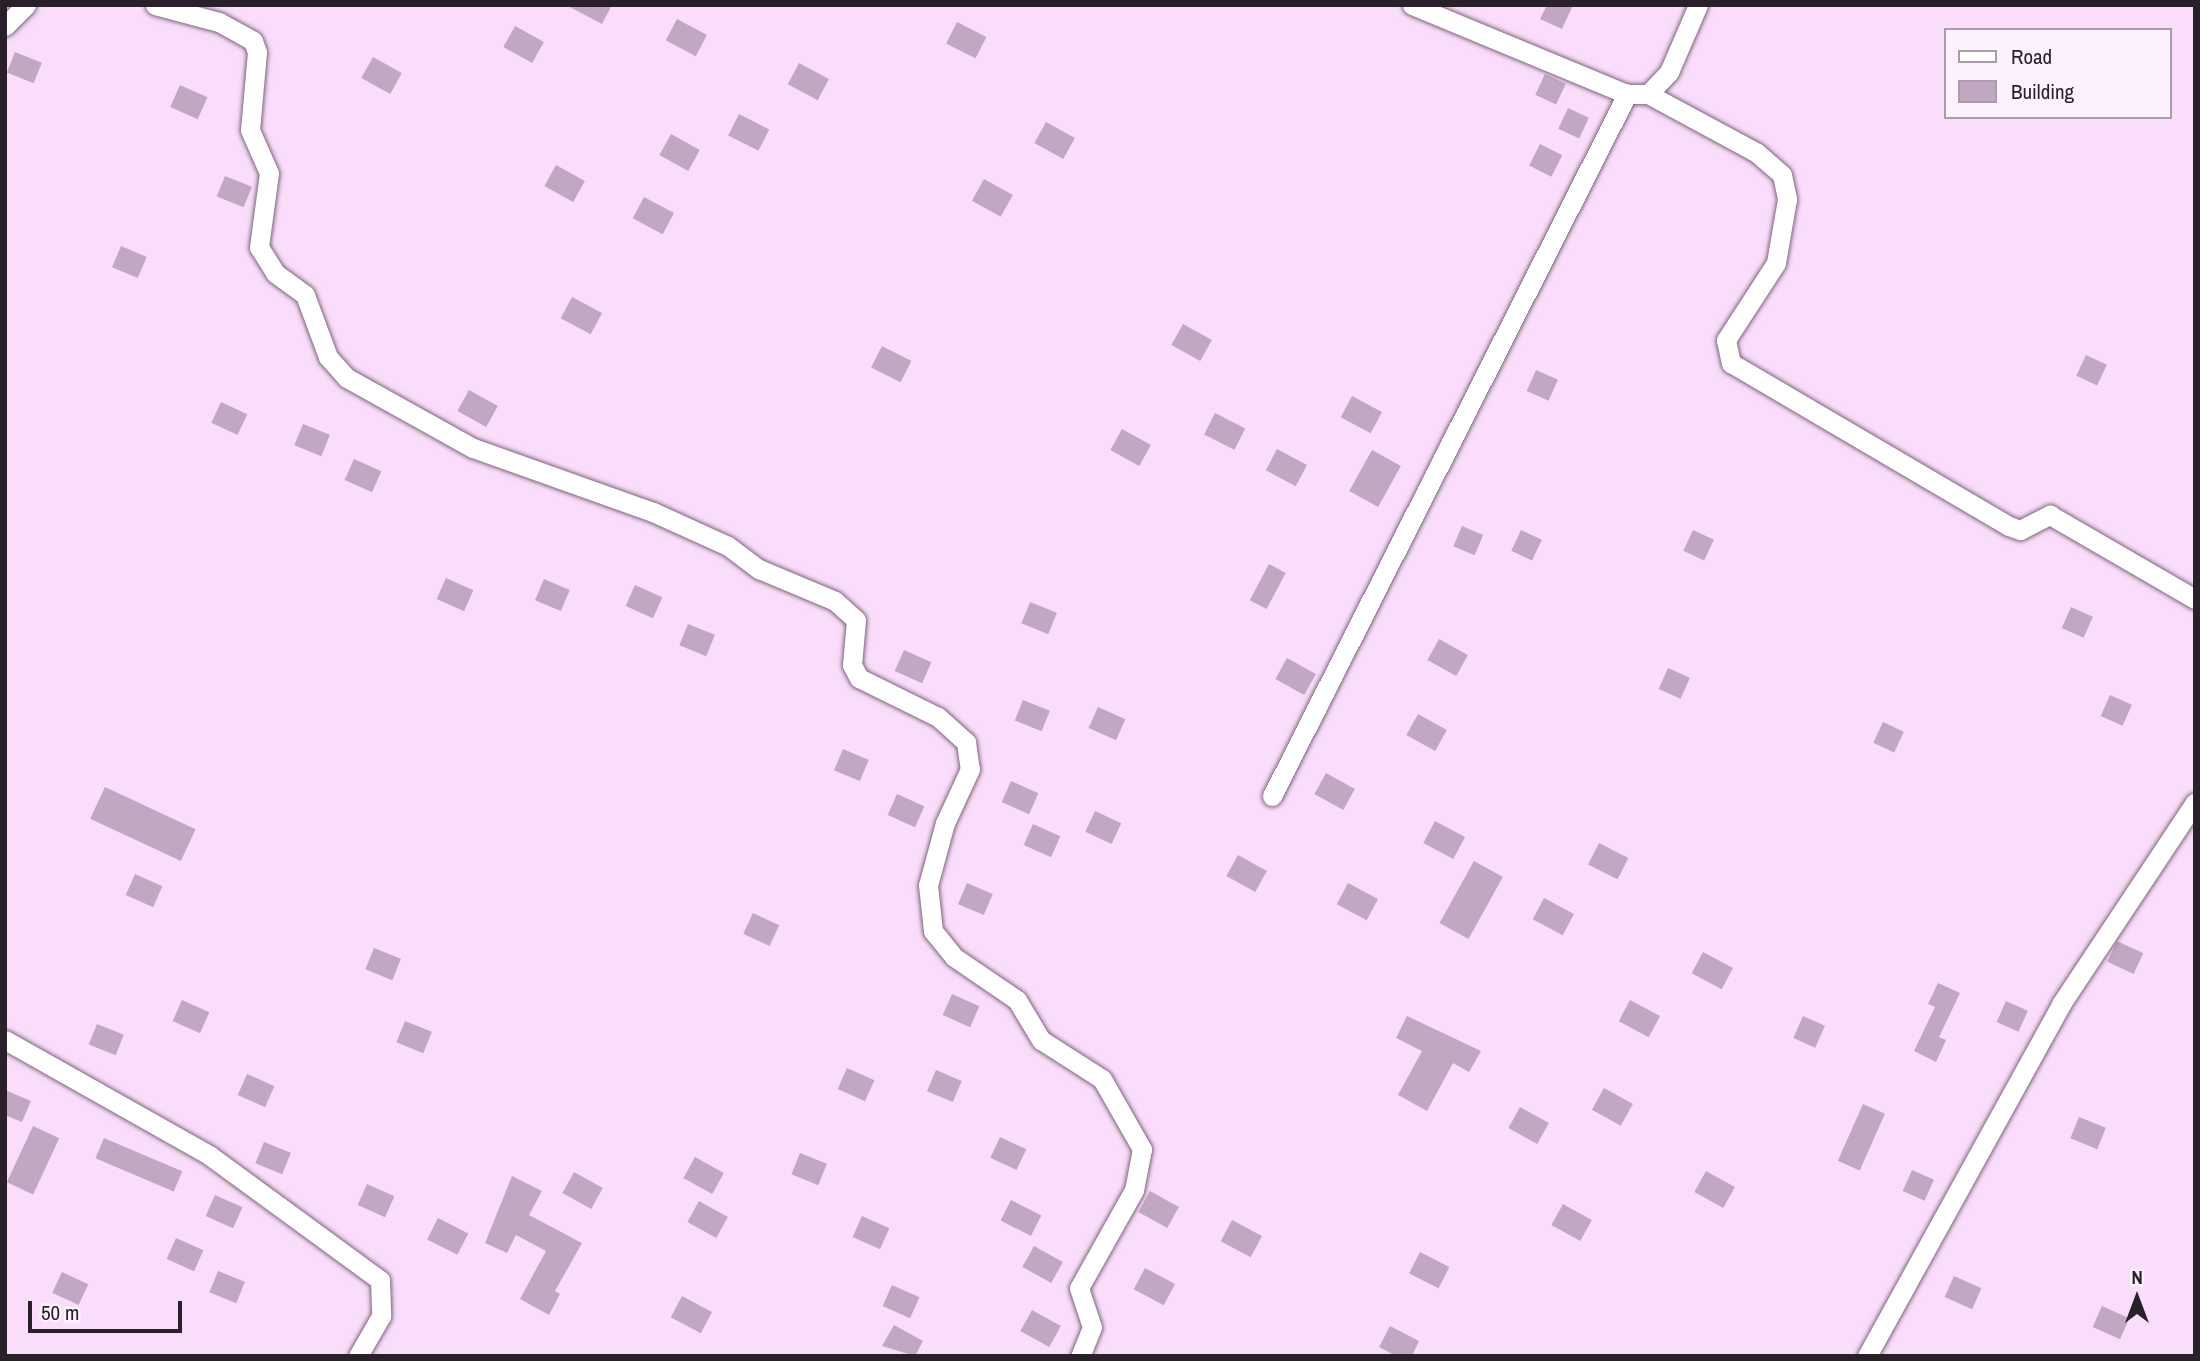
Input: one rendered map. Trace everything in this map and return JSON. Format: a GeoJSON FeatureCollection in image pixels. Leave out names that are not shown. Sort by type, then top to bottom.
{"type":"FeatureCollection","features":[{"type":"Feature","properties":{"kind":"street"},"geometry":{"type":"LineString","coordinates":[[5,26],[26,5]]}},
{"type":"Feature","properties":{"kind":"street"},"geometry":{"type":"LineString","coordinates":[[155,5],[219,22],[253,41],[257,52],[250,130],[269,173],[259,247],[275,273],[305,295],[328,357],[347,378],[473,448],[653,512],[729,547],[759,569],[835,601],[856,620],[852,665],[859,678],[938,717],[966,742],[970,769],[945,822],[928,885],[933,931],[954,957],[1017,1000],[1041,1040],[1102,1079],[1142,1149],[1135,1190],[1079,1288],[1092,1327],[1080,1356]]}},
{"type":"Feature","properties":{"kind":"street"},"geometry":{"type":"LineString","coordinates":[[1412,5],[1627,94],[1648,94],[1757,153],[1782,175],[1787,200],[1776,263],[1726,340],[1731,363],[2009,526],[2021,530],[2050,515],[2195,599]]}},
{"type":"Feature","properties":{"kind":"street"},"geometry":{"type":"LineString","coordinates":[[1648,94],[1669,72],[1698,5]]}},
{"type":"Feature","properties":{"kind":"street"},"geometry":{"type":"LineString","coordinates":[[1272,796],[1627,94]]}},
{"type":"Feature","properties":{"kind":"street"},"geometry":{"type":"LineString","coordinates":[[1867,1356],[2061,1004],[2195,802]]}},
{"type":"Feature","properties":{"kind":"street"},"geometry":{"type":"LineString","coordinates":[[5,1040],[209,1155],[380,1280],[381,1316],[358,1356]]}},
{"type":"Feature","properties":{"kind":"building"},"geometry":{"type":"Polygon","coordinates":[[[566,5],[612,5],[602,24],[566,5]]]}},
{"type":"Feature","properties":{"kind":"building"},"geometry":{"type":"Polygon","coordinates":[[[1547,5],[1573,5],[1562,29],[1540,19],[1547,5]]]}},
{"type":"Feature","properties":{"kind":"building"},"geometry":{"type":"Polygon","coordinates":[[[677,19],[707,35],[696,56],[666,40],[677,19]]]}},
{"type":"Feature","properties":{"kind":"building"},"geometry":{"type":"Polygon","coordinates":[[[957,22],[986,37],[976,58],[946,43],[957,22]]]}},
{"type":"Feature","properties":{"kind":"building"},"geometry":{"type":"Polygon","coordinates":[[[515,26],[544,42],[532,63],[503,47],[515,26]]]}},
{"type":"Feature","properties":{"kind":"building"},"geometry":{"type":"Polygon","coordinates":[[[15,52],[42,63],[34,83],[7,72],[15,52]]]}},
{"type":"Feature","properties":{"kind":"building"},"geometry":{"type":"Polygon","coordinates":[[[373,57],[402,73],[390,94],[361,78],[373,57]]]}},
{"type":"Feature","properties":{"kind":"building"},"geometry":{"type":"Polygon","coordinates":[[[799,63],[829,79],[818,100],[788,84],[799,63]]]}},
{"type":"Feature","properties":{"kind":"building"},"geometry":{"type":"Polygon","coordinates":[[[1545,74],[1566,84],[1556,105],[1535,95],[1545,74]]]}},
{"type":"Feature","properties":{"kind":"building"},"geometry":{"type":"Polygon","coordinates":[[[180,85],[207,97],[198,119],[170,107],[180,85]]]}},
{"type":"Feature","properties":{"kind":"building"},"geometry":{"type":"Polygon","coordinates":[[[1568,108],[1589,118],[1579,139],[1558,129],[1568,108]]]}},
{"type":"Feature","properties":{"kind":"building"},"geometry":{"type":"Polygon","coordinates":[[[739,114],[769,129],[758,151],[728,135],[739,114]]]}},
{"type":"Feature","properties":{"kind":"building"},"geometry":{"type":"Polygon","coordinates":[[[1046,122],[1075,138],[1063,159],[1034,143],[1046,122]]]}},
{"type":"Feature","properties":{"kind":"building"},"geometry":{"type":"Polygon","coordinates":[[[671,134],[700,150],[688,171],[659,155],[671,134]]]}},
{"type":"Feature","properties":{"kind":"building"},"geometry":{"type":"Polygon","coordinates":[[[1540,144],[1562,155],[1551,177],[1529,165],[1540,144]]]}},
{"type":"Feature","properties":{"kind":"building"},"geometry":{"type":"Polygon","coordinates":[[[556,165],[585,181],[573,202],[544,186],[556,165]]]}},
{"type":"Feature","properties":{"kind":"building"},"geometry":{"type":"Polygon","coordinates":[[[225,176],[252,187],[244,207],[217,196],[225,176]]]}},
{"type":"Feature","properties":{"kind":"building"},"geometry":{"type":"Polygon","coordinates":[[[984,179],[1013,195],[1001,217],[972,201],[984,179]]]}},
{"type":"Feature","properties":{"kind":"building"},"geometry":{"type":"Polygon","coordinates":[[[644,197],[674,213],[663,234],[633,218],[644,197]]]}},
{"type":"Feature","properties":{"kind":"building"},"geometry":{"type":"Polygon","coordinates":[[[121,246],[147,257],[138,278],[112,267],[121,246]]]}},
{"type":"Feature","properties":{"kind":"building"},"geometry":{"type":"Polygon","coordinates":[[[572,297],[602,313],[591,334],[561,318],[572,297]]]}},
{"type":"Feature","properties":{"kind":"building"},"geometry":{"type":"Polygon","coordinates":[[[1183,324],[1212,340],[1200,361],[1171,345],[1183,324]]]}},
{"type":"Feature","properties":{"kind":"building"},"geometry":{"type":"Polygon","coordinates":[[[882,346],[911,361],[901,382],[871,367],[882,346]]]}},
{"type":"Feature","properties":{"kind":"building"},"geometry":{"type":"Polygon","coordinates":[[[2086,355],[2107,365],[2097,386],[2076,376],[2086,355]]]}},
{"type":"Feature","properties":{"kind":"building"},"geometry":{"type":"Polygon","coordinates":[[[1536,370],[1558,380],[1549,401],[1527,391],[1536,370]]]}},
{"type":"Feature","properties":{"kind":"building"},"geometry":{"type":"Polygon","coordinates":[[[469,390],[498,406],[486,427],[457,411],[469,390]]]}},
{"type":"Feature","properties":{"kind":"building"},"geometry":{"type":"Polygon","coordinates":[[[1352,396],[1382,412],[1371,433],[1341,417],[1352,396]]]}},
{"type":"Feature","properties":{"kind":"building"},"geometry":{"type":"Polygon","coordinates":[[[221,402],[247,414],[238,435],[211,423],[221,402]]]}},
{"type":"Feature","properties":{"kind":"building"},"geometry":{"type":"Polygon","coordinates":[[[1215,413],[1245,428],[1234,450],[1204,434],[1215,413]]]}},
{"type":"Feature","properties":{"kind":"building"},"geometry":{"type":"Polygon","coordinates":[[[303,424],[330,435],[321,456],[294,445],[303,424]]]}},
{"type":"Feature","properties":{"kind":"building"},"geometry":{"type":"Polygon","coordinates":[[[1122,429],[1151,445],[1139,466],[1110,450],[1122,429]]]}},
{"type":"Feature","properties":{"kind":"building"},"geometry":{"type":"Polygon","coordinates":[[[1277,449],[1307,465],[1296,486],[1266,470],[1277,449]]]}},
{"type":"Feature","properties":{"kind":"building"},"geometry":{"type":"Polygon","coordinates":[[[1372,450],[1401,466],[1378,507],[1349,491],[1372,450]]]}},
{"type":"Feature","properties":{"kind":"building"},"geometry":{"type":"Polygon","coordinates":[[[354,459],[381,471],[372,492],[345,480],[354,459]]]}},
{"type":"Feature","properties":{"kind":"building"},"geometry":{"type":"Polygon","coordinates":[[[1462,526],[1483,535],[1475,555],[1453,546],[1462,526]]]}},
{"type":"Feature","properties":{"kind":"building"},"geometry":{"type":"Polygon","coordinates":[[[1521,530],[1542,540],[1532,561],[1511,551],[1521,530]]]}},
{"type":"Feature","properties":{"kind":"building"},"geometry":{"type":"Polygon","coordinates":[[[1693,530],[1714,540],[1704,561],[1683,551],[1693,530]]]}},
{"type":"Feature","properties":{"kind":"building"},"geometry":{"type":"Polygon","coordinates":[[[1269,564],[1286,573],[1267,609],[1250,600],[1269,564]]]}},
{"type":"Feature","properties":{"kind":"building"},"geometry":{"type":"Polygon","coordinates":[[[446,578],[473,590],[464,611],[437,599],[446,578]]]}},
{"type":"Feature","properties":{"kind":"building"},"geometry":{"type":"Polygon","coordinates":[[[544,579],[570,590],[561,611],[535,600],[544,579]]]}},
{"type":"Feature","properties":{"kind":"building"},"geometry":{"type":"Polygon","coordinates":[[[635,585],[662,597],[653,618],[626,606],[635,585]]]}},
{"type":"Feature","properties":{"kind":"building"},"geometry":{"type":"Polygon","coordinates":[[[1030,602],[1057,613],[1048,634],[1021,623],[1030,602]]]}},
{"type":"Feature","properties":{"kind":"building"},"geometry":{"type":"Polygon","coordinates":[[[2071,607],[2093,617],[2084,638],[2062,628],[2071,607]]]}},
{"type":"Feature","properties":{"kind":"building"},"geometry":{"type":"Polygon","coordinates":[[[688,624],[715,635],[706,656],[679,645],[688,624]]]}},
{"type":"Feature","properties":{"kind":"building"},"geometry":{"type":"Polygon","coordinates":[[[1439,639],[1468,655],[1456,676],[1427,660],[1439,639]]]}},
{"type":"Feature","properties":{"kind":"building"},"geometry":{"type":"Polygon","coordinates":[[[904,650],[931,662],[922,683],[895,671],[904,650]]]}},
{"type":"Feature","properties":{"kind":"building"},"geometry":{"type":"Polygon","coordinates":[[[1287,658],[1316,674],[1304,695],[1275,679],[1287,658]]]}},
{"type":"Feature","properties":{"kind":"building"},"geometry":{"type":"Polygon","coordinates":[[[1668,668],[1690,678],[1681,699],[1659,689],[1668,668]]]}},
{"type":"Feature","properties":{"kind":"building"},"geometry":{"type":"Polygon","coordinates":[[[2110,695],[2132,705],[2123,726],[2101,716],[2110,695]]]}},
{"type":"Feature","properties":{"kind":"building"},"geometry":{"type":"Polygon","coordinates":[[[1023,700],[1050,711],[1042,731],[1015,720],[1023,700]]]}},
{"type":"Feature","properties":{"kind":"building"},"geometry":{"type":"Polygon","coordinates":[[[1098,707],[1125,719],[1116,740],[1089,728],[1098,707]]]}},
{"type":"Feature","properties":{"kind":"building"},"geometry":{"type":"Polygon","coordinates":[[[1418,714],[1447,730],[1435,751],[1406,735],[1418,714]]]}},
{"type":"Feature","properties":{"kind":"building"},"geometry":{"type":"Polygon","coordinates":[[[1883,722],[1904,732],[1894,753],[1873,743],[1883,722]]]}},
{"type":"Feature","properties":{"kind":"building"},"geometry":{"type":"Polygon","coordinates":[[[843,749],[869,760],[860,781],[834,770],[843,749]]]}},
{"type":"Feature","properties":{"kind":"building"},"geometry":{"type":"Polygon","coordinates":[[[1326,773],[1355,789],[1343,810],[1314,794],[1326,773]]]}},
{"type":"Feature","properties":{"kind":"building"},"geometry":{"type":"Polygon","coordinates":[[[1011,781],[1038,793],[1029,814],[1002,802],[1011,781]]]}},
{"type":"Feature","properties":{"kind":"building"},"geometry":{"type":"Polygon","coordinates":[[[105,787],[196,829],[181,861],[90,819],[105,787]]]}},
{"type":"Feature","properties":{"kind":"building"},"geometry":{"type":"Polygon","coordinates":[[[897,794],[924,806],[915,827],[888,815],[897,794]]]}},
{"type":"Feature","properties":{"kind":"building"},"geometry":{"type":"Polygon","coordinates":[[[1095,811],[1121,823],[1112,844],[1085,832],[1095,811]]]}},
{"type":"Feature","properties":{"kind":"building"},"geometry":{"type":"Polygon","coordinates":[[[1435,821],[1465,837],[1453,859],[1423,843],[1435,821]]]}},
{"type":"Feature","properties":{"kind":"building"},"geometry":{"type":"Polygon","coordinates":[[[1033,824],[1060,836],[1051,857],[1024,845],[1033,824]]]}},
{"type":"Feature","properties":{"kind":"building"},"geometry":{"type":"Polygon","coordinates":[[[1599,843],[1628,858],[1618,879],[1588,864],[1599,843]]]}},
{"type":"Feature","properties":{"kind":"building"},"geometry":{"type":"Polygon","coordinates":[[[1238,855],[1267,871],[1255,892],[1226,876],[1238,855]]]}},
{"type":"Feature","properties":{"kind":"building"},"geometry":{"type":"Polygon","coordinates":[[[1474,861],[1503,877],[1468,939],[1440,923],[1474,861]]]}},
{"type":"Feature","properties":{"kind":"building"},"geometry":{"type":"Polygon","coordinates":[[[135,874],[162,886],[153,907],[126,895],[135,874]]]}},
{"type":"Feature","properties":{"kind":"building"},"geometry":{"type":"Polygon","coordinates":[[[967,883],[993,894],[984,915],[958,904],[967,883]]]}},
{"type":"Feature","properties":{"kind":"building"},"geometry":{"type":"Polygon","coordinates":[[[1348,883],[1378,899],[1367,920],[1337,904],[1348,883]]]}},
{"type":"Feature","properties":{"kind":"building"},"geometry":{"type":"Polygon","coordinates":[[[1544,898],[1574,914],[1563,935],[1533,919],[1544,898]]]}},
{"type":"Feature","properties":{"kind":"building"},"geometry":{"type":"Polygon","coordinates":[[[753,913],[779,925],[770,946],[743,934],[753,913]]]}},
{"type":"Feature","properties":{"kind":"building"},"geometry":{"type":"Polygon","coordinates":[[[2117,941],[2143,953],[2134,974],[2107,962],[2117,941]]]}},
{"type":"Feature","properties":{"kind":"building"},"geometry":{"type":"Polygon","coordinates":[[[374,948],[401,959],[392,980],[365,969],[374,948]]]}},
{"type":"Feature","properties":{"kind":"building"},"geometry":{"type":"Polygon","coordinates":[[[1703,952],[1733,968],[1722,989],[1692,973],[1703,952]]]}},
{"type":"Feature","properties":{"kind":"building"},"geometry":{"type":"Polygon","coordinates":[[[1938,983],[1960,993],[1939,1037],[1946,1040],[1936,1062],[1914,1051],[1935,1007],[1928,1004],[1938,983]]]}},
{"type":"Feature","properties":{"kind":"building"},"geometry":{"type":"Polygon","coordinates":[[[952,994],[979,1006],[970,1027],[943,1015],[952,994]]]}},
{"type":"Feature","properties":{"kind":"building"},"geometry":{"type":"Polygon","coordinates":[[[182,1000],[209,1012],[200,1033],[173,1021],[182,1000]]]}},
{"type":"Feature","properties":{"kind":"building"},"geometry":{"type":"Polygon","coordinates":[[[1630,1000],[1660,1016],[1649,1037],[1619,1021],[1630,1000]]]}},
{"type":"Feature","properties":{"kind":"building"},"geometry":{"type":"Polygon","coordinates":[[[2006,1001],[2028,1011],[2019,1032],[1997,1022],[2006,1001]]]}},
{"type":"Feature","properties":{"kind":"building"},"geometry":{"type":"Polygon","coordinates":[[[1407,1016],[1481,1051],[1469,1072],[1453,1063],[1427,1111],[1398,1095],[1422,1051],[1396,1038],[1407,1016]]]}},
{"type":"Feature","properties":{"kind":"building"},"geometry":{"type":"Polygon","coordinates":[[[1803,1016],[1825,1026],[1815,1048],[1793,1038],[1803,1016]]]}},
{"type":"Feature","properties":{"kind":"building"},"geometry":{"type":"Polygon","coordinates":[[[405,1021],[432,1032],[423,1053],[396,1042],[405,1021]]]}},
{"type":"Feature","properties":{"kind":"building"},"geometry":{"type":"Polygon","coordinates":[[[97,1024],[124,1035],[116,1055],[89,1044],[97,1024]]]}},
{"type":"Feature","properties":{"kind":"building"},"geometry":{"type":"Polygon","coordinates":[[[847,1068],[874,1080],[865,1101],[838,1089],[847,1068]]]}},
{"type":"Feature","properties":{"kind":"building"},"geometry":{"type":"Polygon","coordinates":[[[936,1070],[962,1081],[953,1102],[927,1091],[936,1070]]]}},
{"type":"Feature","properties":{"kind":"building"},"geometry":{"type":"Polygon","coordinates":[[[247,1074],[274,1086],[265,1107],[238,1095],[247,1074]]]}},
{"type":"Feature","properties":{"kind":"building"},"geometry":{"type":"Polygon","coordinates":[[[1604,1088],[1633,1104],[1621,1126],[1592,1110],[1604,1088]]]}},
{"type":"Feature","properties":{"kind":"building"},"geometry":{"type":"Polygon","coordinates":[[[5,1090],[31,1101],[22,1122],[5,1115],[5,1090]]]}},
{"type":"Feature","properties":{"kind":"building"},"geometry":{"type":"Polygon","coordinates":[[[1863,1104],[1885,1114],[1860,1170],[1838,1161],[1863,1104]]]}},
{"type":"Feature","properties":{"kind":"building"},"geometry":{"type":"Polygon","coordinates":[[[1520,1107],[1549,1123],[1537,1144],[1508,1128],[1520,1107]]]}},
{"type":"Feature","properties":{"kind":"building"},"geometry":{"type":"Polygon","coordinates":[[[2079,1117],[2106,1128],[2097,1149],[2070,1138],[2079,1117]]]}},
{"type":"Feature","properties":{"kind":"building"},"geometry":{"type":"Polygon","coordinates":[[[33,1126],[59,1138],[33,1194],[7,1182],[33,1126]]]}},
{"type":"Feature","properties":{"kind":"building"},"geometry":{"type":"Polygon","coordinates":[[[1000,1137],[1026,1149],[1017,1170],[990,1158],[1000,1137]]]}},
{"type":"Feature","properties":{"kind":"building"},"geometry":{"type":"Polygon","coordinates":[[[104,1138],[182,1171],[174,1191],[95,1158],[104,1138]]]}},
{"type":"Feature","properties":{"kind":"building"},"geometry":{"type":"Polygon","coordinates":[[[264,1142],[291,1153],[282,1174],[255,1163],[264,1142]]]}},
{"type":"Feature","properties":{"kind":"building"},"geometry":{"type":"Polygon","coordinates":[[[800,1153],[827,1164],[818,1185],[791,1174],[800,1153]]]}},
{"type":"Feature","properties":{"kind":"building"},"geometry":{"type":"Polygon","coordinates":[[[695,1157],[724,1173],[712,1194],[683,1178],[695,1157]]]}},
{"type":"Feature","properties":{"kind":"building"},"geometry":{"type":"Polygon","coordinates":[[[1912,1170],[1934,1180],[1925,1201],[1903,1191],[1912,1170]]]}},
{"type":"Feature","properties":{"kind":"building"},"geometry":{"type":"Polygon","coordinates":[[[1706,1171],[1735,1187],[1723,1208],[1694,1192],[1706,1171]]]}},
{"type":"Feature","properties":{"kind":"building"},"geometry":{"type":"Polygon","coordinates":[[[574,1172],[603,1188],[591,1209],[562,1193],[574,1172]]]}},
{"type":"Feature","properties":{"kind":"building"},"geometry":{"type":"Polygon","coordinates":[[[512,1176],[542,1191],[529,1215],[582,1243],[555,1291],[560,1294],[549,1315],[520,1299],[546,1251],[516,1235],[507,1253],[485,1243],[512,1176]]]}},
{"type":"Feature","properties":{"kind":"building"},"geometry":{"type":"Polygon","coordinates":[[[367,1184],[394,1196],[385,1217],[358,1205],[367,1184]]]}},
{"type":"Feature","properties":{"kind":"building"},"geometry":{"type":"Polygon","coordinates":[[[1150,1191],[1179,1207],[1167,1228],[1138,1212],[1150,1191]]]}},
{"type":"Feature","properties":{"kind":"building"},"geometry":{"type":"Polygon","coordinates":[[[215,1195],[242,1207],[233,1228],[206,1216],[215,1195]]]}},
{"type":"Feature","properties":{"kind":"building"},"geometry":{"type":"Polygon","coordinates":[[[1011,1200],[1041,1215],[1031,1236],[1001,1220],[1011,1200]]]}},
{"type":"Feature","properties":{"kind":"building"},"geometry":{"type":"Polygon","coordinates":[[[699,1201],[728,1217],[716,1238],[687,1222],[699,1201]]]}},
{"type":"Feature","properties":{"kind":"building"},"geometry":{"type":"Polygon","coordinates":[[[1563,1204],[1592,1220],[1580,1241],[1551,1225],[1563,1204]]]}},
{"type":"Feature","properties":{"kind":"building"},"geometry":{"type":"Polygon","coordinates":[[[862,1216],[889,1228],[880,1249],[853,1237],[862,1216]]]}},
{"type":"Feature","properties":{"kind":"building"},"geometry":{"type":"Polygon","coordinates":[[[438,1218],[468,1233],[457,1255],[427,1239],[438,1218]]]}},
{"type":"Feature","properties":{"kind":"building"},"geometry":{"type":"Polygon","coordinates":[[[1232,1220],[1262,1236],[1251,1257],[1221,1241],[1232,1220]]]}},
{"type":"Feature","properties":{"kind":"building"},"geometry":{"type":"Polygon","coordinates":[[[176,1238],[203,1250],[194,1271],[167,1259],[176,1238]]]}},
{"type":"Feature","properties":{"kind":"building"},"geometry":{"type":"Polygon","coordinates":[[[1034,1246],[1063,1262],[1051,1283],[1022,1267],[1034,1246]]]}},
{"type":"Feature","properties":{"kind":"building"},"geometry":{"type":"Polygon","coordinates":[[[1420,1252],[1449,1267],[1439,1288],[1409,1273],[1420,1252]]]}},
{"type":"Feature","properties":{"kind":"building"},"geometry":{"type":"Polygon","coordinates":[[[1145,1268],[1175,1284],[1164,1305],[1134,1289],[1145,1268]]]}},
{"type":"Feature","properties":{"kind":"building"},"geometry":{"type":"Polygon","coordinates":[[[218,1271],[245,1282],[236,1303],[209,1292],[218,1271]]]}},
{"type":"Feature","properties":{"kind":"building"},"geometry":{"type":"Polygon","coordinates":[[[62,1272],[88,1284],[79,1305],[52,1293],[62,1272]]]}},
{"type":"Feature","properties":{"kind":"building"},"geometry":{"type":"Polygon","coordinates":[[[1954,1276],[1981,1288],[1972,1309],[1945,1297],[1954,1276]]]}},
{"type":"Feature","properties":{"kind":"building"},"geometry":{"type":"Polygon","coordinates":[[[892,1285],[919,1297],[910,1318],[883,1306],[892,1285]]]}},
{"type":"Feature","properties":{"kind":"building"},"geometry":{"type":"Polygon","coordinates":[[[682,1296],[712,1312],[701,1333],[671,1317],[682,1296]]]}},
{"type":"Feature","properties":{"kind":"building"},"geometry":{"type":"Polygon","coordinates":[[[2102,1306],[2129,1318],[2120,1339],[2093,1327],[2102,1306]]]}},
{"type":"Feature","properties":{"kind":"building"},"geometry":{"type":"Polygon","coordinates":[[[1032,1310],[1061,1326],[1049,1347],[1020,1331],[1032,1310]]]}},
{"type":"Feature","properties":{"kind":"building"},"geometry":{"type":"Polygon","coordinates":[[[894,1325],[923,1341],[915,1356],[882,1346],[894,1325]]]}},
{"type":"Feature","properties":{"kind":"building"},"geometry":{"type":"Polygon","coordinates":[[[1390,1326],[1419,1341],[1412,1356],[1396,1356],[1379,1347],[1390,1326]]]}}]}
